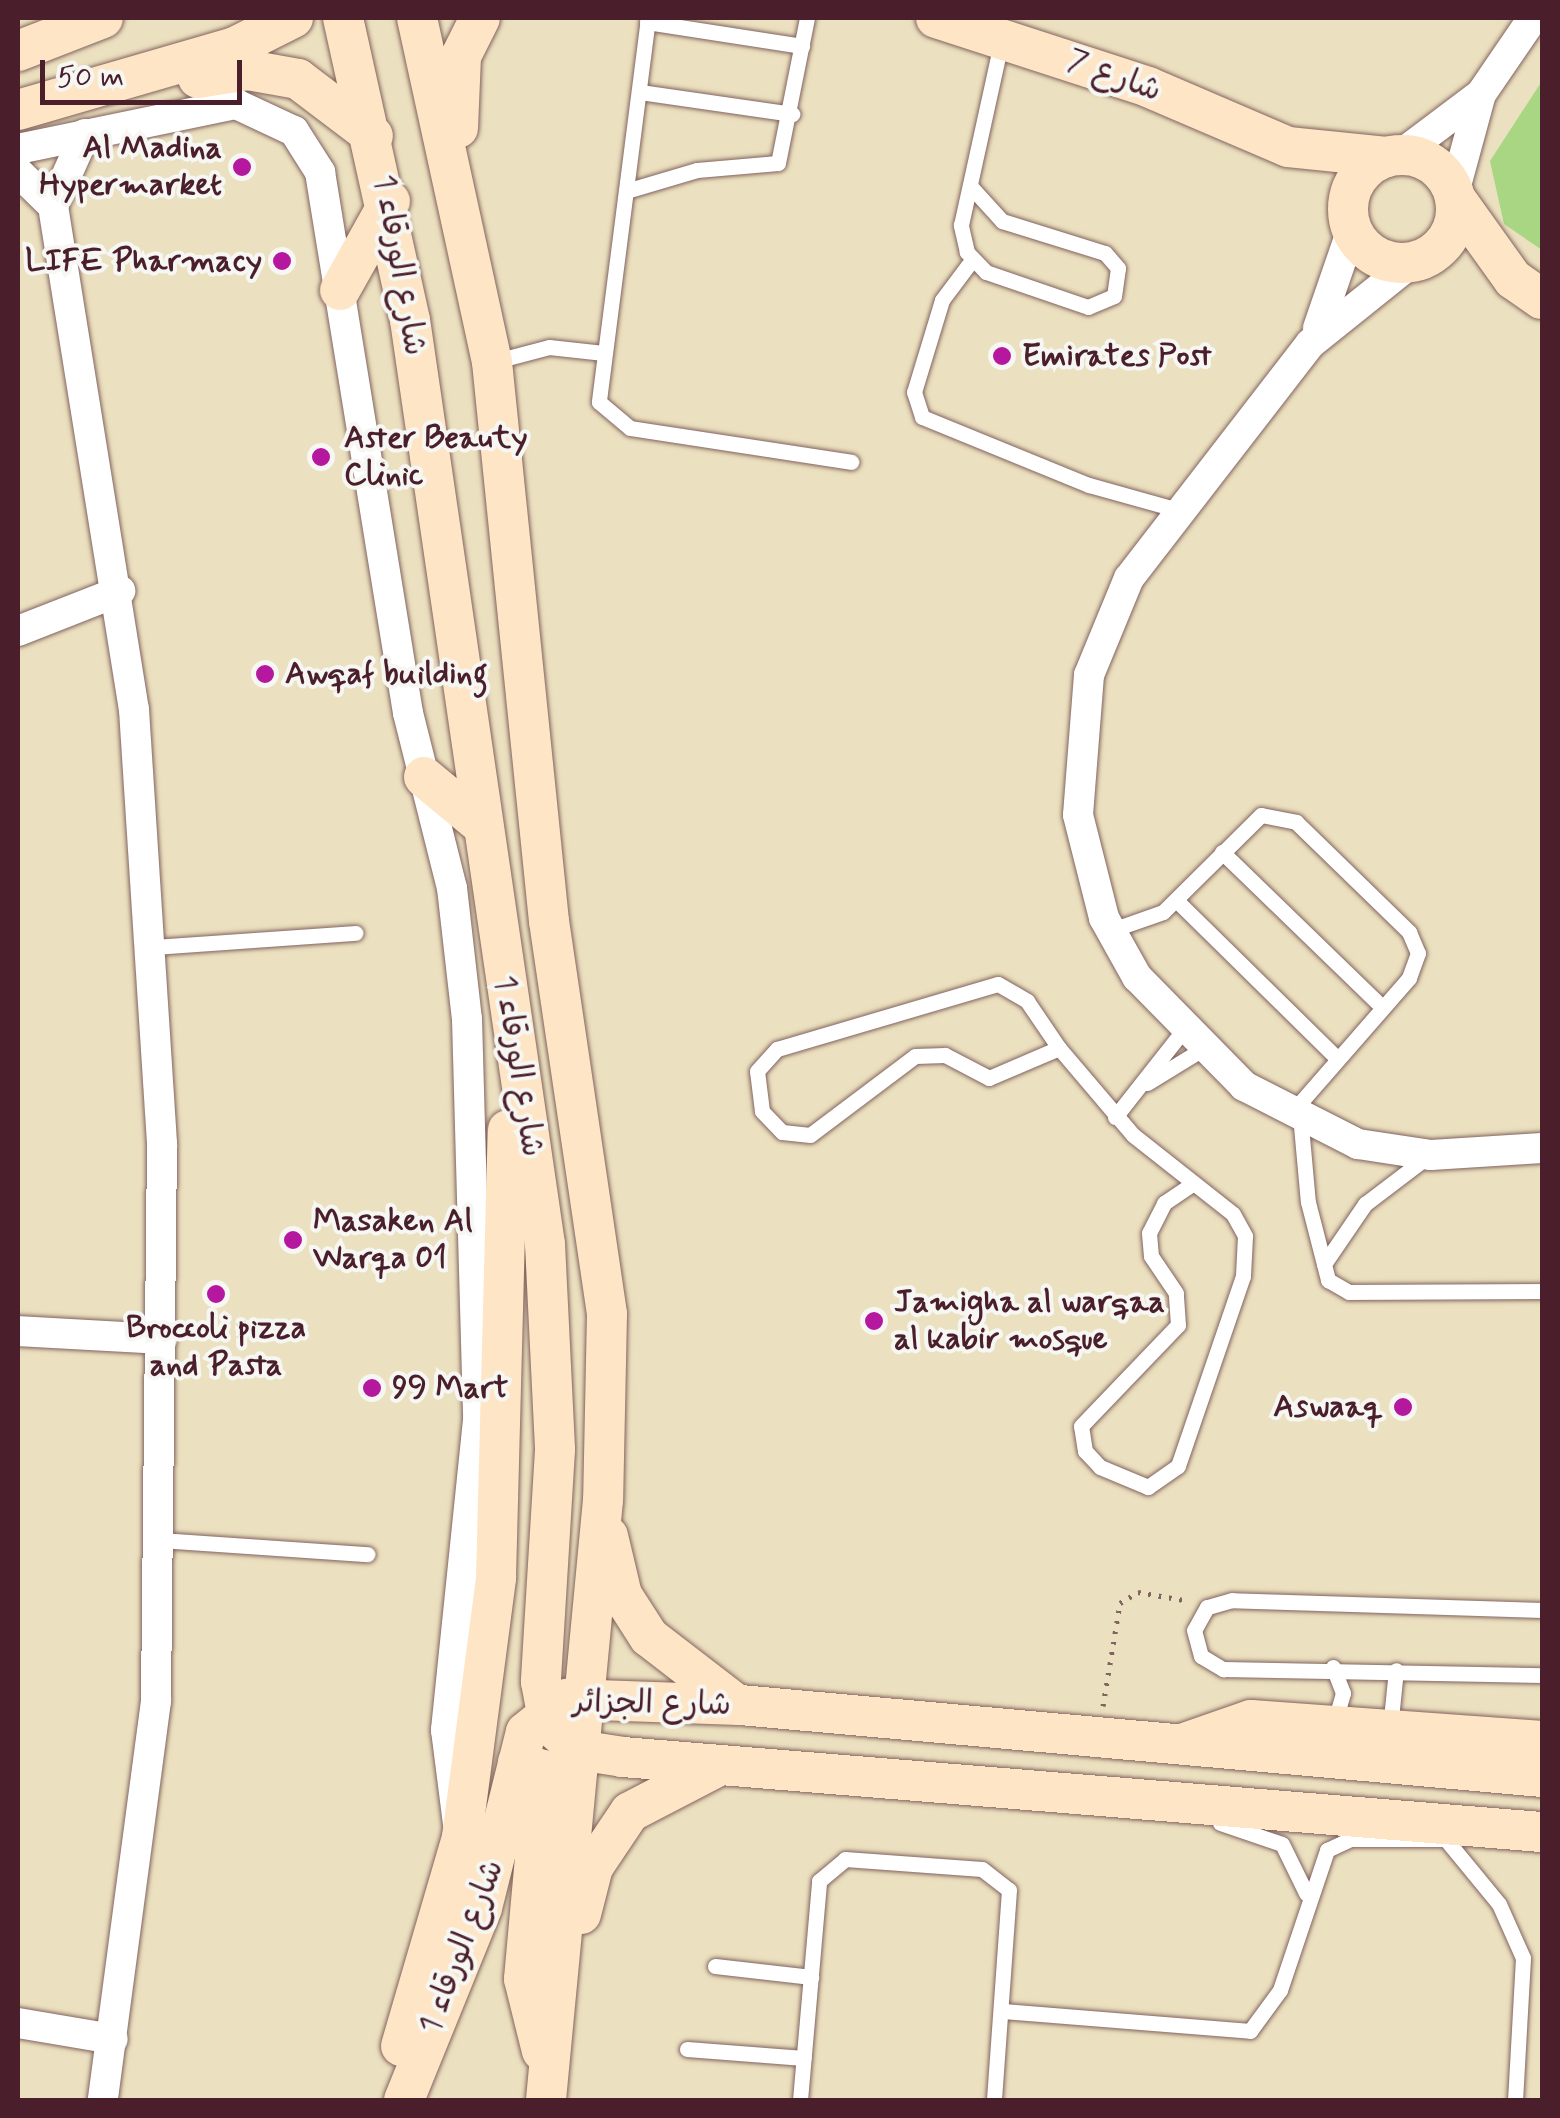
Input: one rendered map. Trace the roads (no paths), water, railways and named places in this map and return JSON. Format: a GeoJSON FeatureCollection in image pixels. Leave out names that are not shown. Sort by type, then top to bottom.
{"type":"FeatureCollection","features":[{"type":"Feature","properties":{"kind":"street"},"geometry":{"type":"LineString","coordinates":[[33,46],[103,18]]}},
{"type":"Feature","properties":{"kind":"street"},"geometry":{"type":"LineString","coordinates":[[33,46],[135,18]]}},
{"type":"Feature","properties":{"kind":"street"},"geometry":{"type":"LineString","coordinates":[[18,94],[232,18]]}},
{"type":"Feature","properties":{"kind":"street"},"geometry":{"type":"LineString","coordinates":[[18,110],[235,48],[293,18]]}},
{"type":"Feature","properties":{"kind":"street","name":"شارع الورقاء 1"},"geometry":{"type":"LineString","coordinates":[[343,18],[390,200],[545,1244],[554,1398],[562,1704]]}},
{"type":"Feature","properties":{"kind":"street","name":"شارع الورقاء 1"},"geometry":{"type":"LineString","coordinates":[[404,2100],[482,1908],[518,1762],[562,1704],[603,1500],[607,1314],[549,922],[492,362],[457,177],[416,18]]}},
{"type":"Feature","properties":{"kind":"street"},"geometry":{"type":"LineString","coordinates":[[457,177],[461,56],[480,18]]}},
{"type":"Feature","properties":{"kind":"street","name":"شارع 7"},"geometry":{"type":"LineString","coordinates":[[936,18],[1003,35],[1288,146],[1393,156]]}},
{"type":"Feature","properties":{"kind":"street"},"geometry":{"type":"LineString","coordinates":[[1310,344],[1351,228],[1354,184],[1481,94],[1539,18]]}},
{"type":"Feature","properties":{"kind":"street"},"geometry":{"type":"LineString","coordinates":[[119,82],[282,74],[329,95],[373,136]]}},
{"type":"Feature","properties":{"kind":"street"},"geometry":{"type":"LineString","coordinates":[[1481,94],[1454,196],[1448,237],[1310,344],[1182,511],[1113,609],[1082,710],[1078,815],[1109,930],[1192,1041],[1296,1120],[1358,1144],[1431,1155],[1542,1148]]}},
{"type":"Feature","properties":{"kind":"street"},"geometry":{"type":"LineString","coordinates":[[18,149],[220,103],[282,120],[320,172],[424,778],[452,888],[473,1113],[477,1472],[446,1751],[462,1837]]}},
{"type":"Feature","properties":{"kind":"street"},"geometry":{"type":"LineString","coordinates":[[85,134],[52,206],[120,590],[154,947],[162,1338],[156,1701],[104,2100]]}},
{"type":"Feature","properties":{"kind":"street"},"geometry":{"type":"LineString","coordinates":[[1288,146],[1369,252],[1528,289]]}},
{"type":"Feature","properties":{"kind":"street"},"geometry":{"type":"LineString","coordinates":[[1393,156],[1428,161],[1528,289]]}},
{"type":"Feature","properties":{"kind":"street"},"geometry":{"type":"LineString","coordinates":[[18,172],[52,206]]}},
{"type":"Feature","properties":{"kind":"street"},"geometry":{"type":"LineString","coordinates":[[340,290],[390,200]]}},
{"type":"Feature","properties":{"kind":"street"},"geometry":{"type":"LineString","coordinates":[[18,631],[120,590]]}},
{"type":"Feature","properties":{"kind":"street"},"geometry":{"type":"LineString","coordinates":[[424,778],[482,824]]}},
{"type":"Feature","properties":{"kind":"street"},"geometry":{"type":"LineString","coordinates":[[387,2100],[462,1837],[503,1490],[509,1011]]}},
{"type":"Feature","properties":{"kind":"street"},"geometry":{"type":"LineString","coordinates":[[18,1331],[162,1338]]}},
{"type":"Feature","properties":{"kind":"street"},"geometry":{"type":"LineString","coordinates":[[603,1500],[613,1566],[635,1618],[691,1678],[740,1705]]}},
{"type":"Feature","properties":{"kind":"street","name":"شارع الجزائر"},"geometry":{"type":"LineString","coordinates":[[1542,1776],[740,1705],[562,1704],[578,1750],[1187,1802],[1462,1834],[1542,1832]]}},
{"type":"Feature","properties":{"kind":"street"},"geometry":{"type":"LineString","coordinates":[[1178,1746],[1252,1720],[1542,1741]]}},
{"type":"Feature","properties":{"kind":"street"},"geometry":{"type":"LineString","coordinates":[[546,2100],[546,2058],[578,1750]]}},
{"type":"Feature","properties":{"kind":"street"},"geometry":{"type":"LineString","coordinates":[[518,1762],[543,1770],[524,1996],[546,2058]]}},
{"type":"Feature","properties":{"kind":"street"},"geometry":{"type":"LineString","coordinates":[[546,2058],[602,1848],[658,1791],[725,1765]]}},
{"type":"Feature","properties":{"kind":"street"},"geometry":{"type":"LineString","coordinates":[[18,2024],[113,2039]]}},
{"type":"Feature","properties":{"kind":"lane"},"geometry":{"type":"LineString","coordinates":[[626,191],[698,170],[772,168],[787,150],[807,18]]}},
{"type":"Feature","properties":{"kind":"lane"},"geometry":{"type":"LineString","coordinates":[[802,46],[648,20],[599,402],[620,425],[851,462]]}},
{"type":"Feature","properties":{"kind":"lane"},"geometry":{"type":"LineString","coordinates":[[972,188],[1002,221],[1105,253],[1120,278],[1114,296],[1088,306],[972,260],[961,235],[1003,35]]}},
{"type":"Feature","properties":{"kind":"lane"},"geometry":{"type":"LineString","coordinates":[[640,92],[792,114]]}},
{"type":"Feature","properties":{"kind":"lane"},"geometry":{"type":"LineString","coordinates":[[972,260],[942,300],[921,365],[914,392],[922,417],[1088,485],[1182,511]]}},
{"type":"Feature","properties":{"kind":"lane"},"geometry":{"type":"LineString","coordinates":[[492,362],[550,347],[604,353]]}},
{"type":"Feature","properties":{"kind":"lane"},"geometry":{"type":"LineString","coordinates":[[1109,930],[1146,922],[1176,900],[1253,820],[1280,813],[1339,864],[1417,945],[1414,971],[1305,1090],[1296,1120],[1324,1264],[1334,1286],[1349,1292],[1542,1291]]}},
{"type":"Feature","properties":{"kind":"lane"},"geometry":{"type":"LineString","coordinates":[[1222,852],[1382,1007]]}},
{"type":"Feature","properties":{"kind":"lane"},"geometry":{"type":"LineString","coordinates":[[1176,900],[1335,1056]]}},
{"type":"Feature","properties":{"kind":"lane"},"geometry":{"type":"LineString","coordinates":[[154,947],[356,933]]}},
{"type":"Feature","properties":{"kind":"lane"},"geometry":{"type":"LineString","coordinates":[[1058,1048],[989,1078],[945,1056],[915,1056],[810,1135],[774,1126],[756,1090],[757,1070],[777,1049],[988,984],[1019,993],[1115,1117],[1240,1224],[1246,1262],[1174,1474],[1148,1488],[1100,1468],[1080,1434],[1089,1412],[1178,1325],[1176,1293],[1149,1234],[1164,1203],[1191,1185]]}},
{"type":"Feature","properties":{"kind":"lane"},"geometry":{"type":"LineString","coordinates":[[1115,1117],[1192,1041]]}},
{"type":"Feature","properties":{"kind":"lane"},"geometry":{"type":"LineString","coordinates":[[1146,1084],[1192,1041]]}},
{"type":"Feature","properties":{"kind":"lane"},"geometry":{"type":"LineString","coordinates":[[1324,1264],[1365,1204],[1431,1155]]}},
{"type":"Feature","properties":{"kind":"lane"},"geometry":{"type":"LineString","coordinates":[[160,1540],[368,1554]]}},
{"type":"Feature","properties":{"kind":"lane"},"geometry":{"type":"LineString","coordinates":[[1542,1610],[1232,1600],[1207,1608],[1194,1630],[1210,1665],[1542,1675]]}},
{"type":"Feature","properties":{"kind":"lane"},"geometry":{"type":"LineString","coordinates":[[1332,1727],[1342,1706],[1333,1667]]}},
{"type":"Feature","properties":{"kind":"lane"},"geometry":{"type":"LineString","coordinates":[[1390,1732],[1396,1670]]}},
{"type":"Feature","properties":{"kind":"lane"},"geometry":{"type":"LineString","coordinates":[[1187,1802],[1218,1823],[1272,1836],[1306,1892]]}},
{"type":"Feature","properties":{"kind":"lane"},"geometry":{"type":"LineString","coordinates":[[1003,2011],[1250,2031],[1280,1990],[1306,1892],[1338,1842],[1462,1834],[1500,1904],[1523,1958],[1516,2100]]}},
{"type":"Feature","properties":{"kind":"lane"},"geometry":{"type":"LineString","coordinates":[[800,2100],[819,1881],[828,1866],[845,1859],[982,1869],[1012,1898],[994,2100],[1010,2100]]}},
{"type":"Feature","properties":{"kind":"lane"},"geometry":{"type":"LineString","coordinates":[[714,1966],[811,1977]]}},
{"type":"Feature","properties":{"kind":"lane"},"geometry":{"type":"LineString","coordinates":[[687,2050],[804,2058]]}},
{"type":"Feature","properties":{"kind":"place","name":"Al Madina Hypermarket"},"geometry":{"type":"Point","coordinates":[242,167]}},
{"type":"Feature","properties":{"kind":"place","name":"LIFE Pharmacy"},"geometry":{"type":"Point","coordinates":[282,261]}},
{"type":"Feature","properties":{"kind":"place","name":"Emirates Post"},"geometry":{"type":"Point","coordinates":[1002,356]}},
{"type":"Feature","properties":{"kind":"place","name":"Aster Beauty Clinic"},"geometry":{"type":"Point","coordinates":[321,457]}},
{"type":"Feature","properties":{"kind":"place","name":"Awqaf building"},"geometry":{"type":"Point","coordinates":[265,674]}},
{"type":"Feature","properties":{"kind":"place","name":"Masaken Al Warqa 01"},"geometry":{"type":"Point","coordinates":[293,1240]}},
{"type":"Feature","properties":{"kind":"place","name":"Broccoli pizza and Pasta"},"geometry":{"type":"Point","coordinates":[216,1294]}},
{"type":"Feature","properties":{"kind":"place","name":"Jamigha al warqaa al kabir mosque"},"geometry":{"type":"Point","coordinates":[874,1321]}},
{"type":"Feature","properties":{"kind":"place","name":"99 Mart"},"geometry":{"type":"Point","coordinates":[372,1388]}},
{"type":"Feature","properties":{"kind":"place","name":"Aswaaq"},"geometry":{"type":"Point","coordinates":[1403,1407]}}]}
